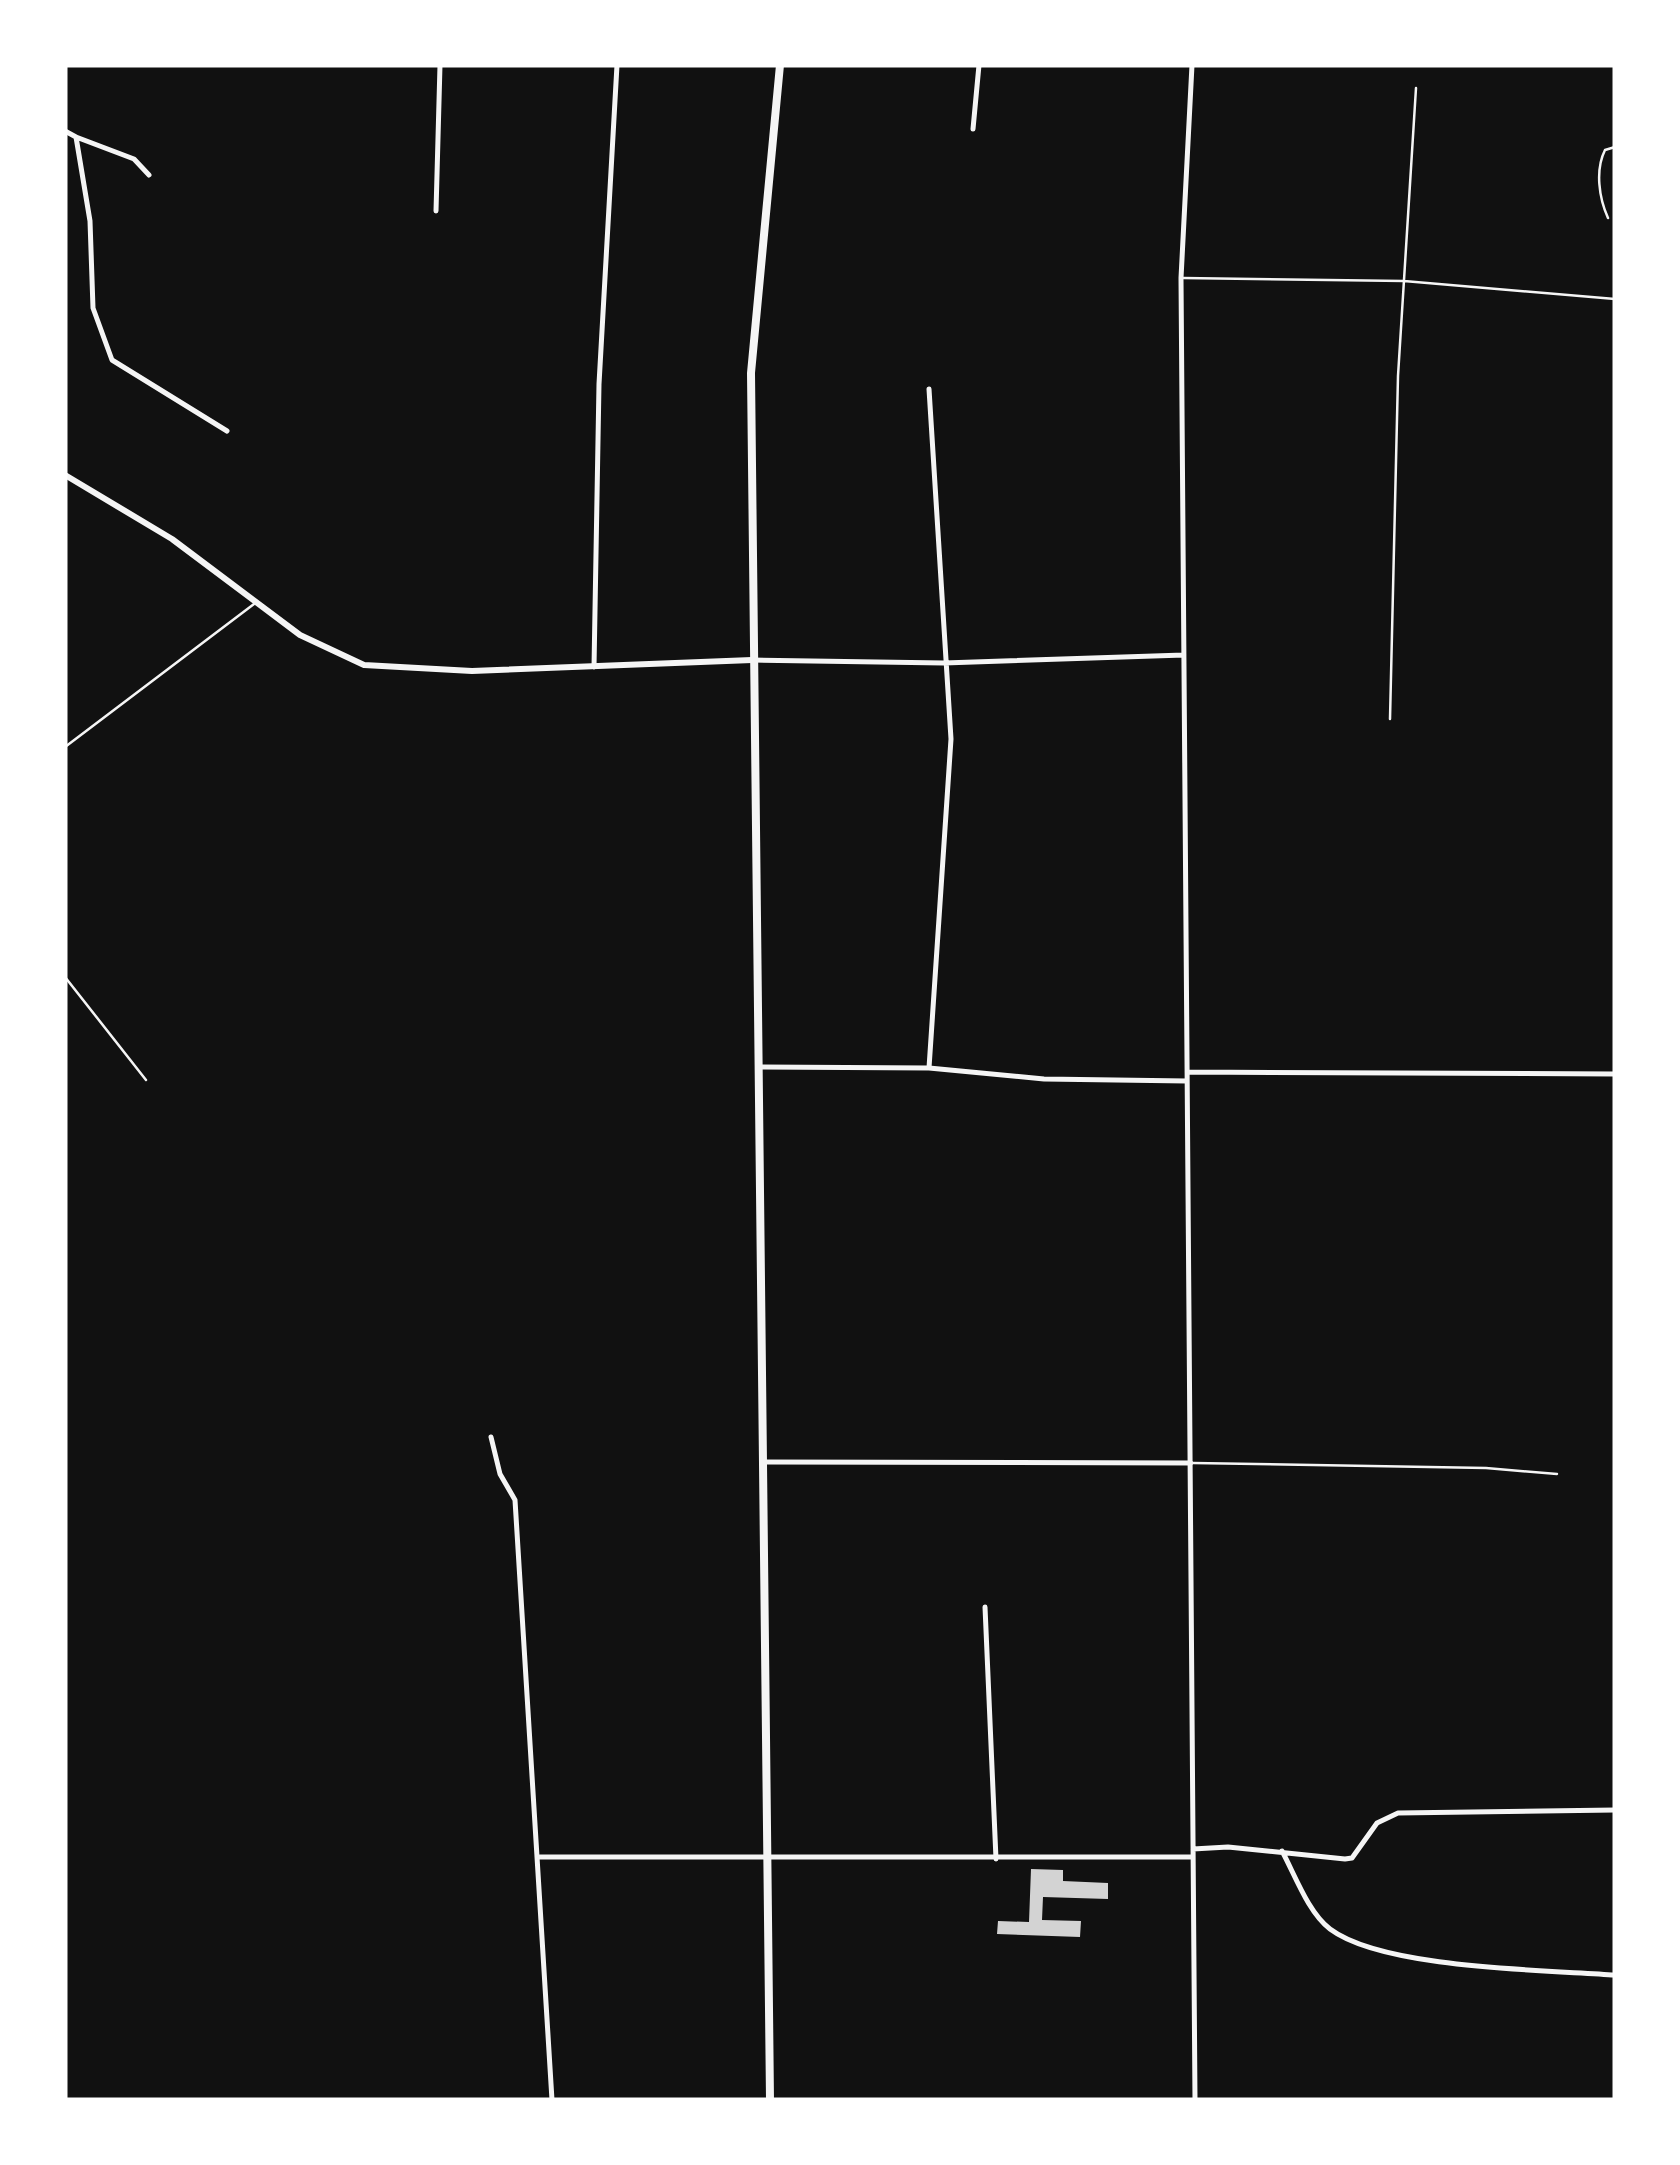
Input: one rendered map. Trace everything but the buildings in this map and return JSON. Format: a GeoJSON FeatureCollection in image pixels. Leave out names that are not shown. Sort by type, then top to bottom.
{"type":"FeatureCollection","features":[{"type":"Feature","properties":{"kind":"main road"},"geometry":{"type":"LineString","coordinates":[[770,2100],[751,373],[780,65]]}},
{"type":"Feature","properties":{"kind":"street"},"geometry":{"type":"LineString","coordinates":[[436,211],[440,65]]}},
{"type":"Feature","properties":{"kind":"street"},"geometry":{"type":"LineString","coordinates":[[594,667],[599,384],[616,65]]}},
{"type":"Feature","properties":{"kind":"street"},"geometry":{"type":"LineString","coordinates":[[973,129],[979,65]]}},
{"type":"Feature","properties":{"kind":"street"},"geometry":{"type":"LineString","coordinates":[[1192,65],[1181,278],[1195,2100]]}},
{"type":"Feature","properties":{"kind":"street"},"geometry":{"type":"LineString","coordinates":[[65,131],[134,159],[149,175]]}},
{"type":"Feature","properties":{"kind":"street"},"geometry":{"type":"LineString","coordinates":[[76,137],[90,221],[93,308],[112,360],[227,431]]}},
{"type":"Feature","properties":{"kind":"street"},"geometry":{"type":"LineString","coordinates":[[929,389],[952,739],[929,1068]]}},
{"type":"Feature","properties":{"kind":"street"},"geometry":{"type":"LineString","coordinates":[[65,475],[172,539],[255,604],[322,649],[364,665],[472,672],[752,660],[944,663],[1184,655]]}},
{"type":"Feature","properties":{"kind":"street"},"geometry":{"type":"LineString","coordinates":[[759,1067],[929,1068],[1044,1080],[1188,1081]]}},
{"type":"Feature","properties":{"kind":"street"},"geometry":{"type":"LineString","coordinates":[[1188,1072],[1615,1074]]}},
{"type":"Feature","properties":{"kind":"street"},"geometry":{"type":"LineString","coordinates":[[492,1436],[500,1474],[515,1500],[552,2100]]}},
{"type":"Feature","properties":{"kind":"street"},"geometry":{"type":"LineString","coordinates":[[762,1462],[1191,1463]]}},
{"type":"Feature","properties":{"kind":"street"},"geometry":{"type":"LineString","coordinates":[[985,1607],[996,1859]]}},
{"type":"Feature","properties":{"kind":"street"},"geometry":{"type":"LineString","coordinates":[[1194,1849],[1282,1851],[1352,1858],[1377,1823],[1398,1813],[1615,1810]]}},
{"type":"Feature","properties":{"kind":"street"},"geometry":{"type":"LineString","coordinates":[[1282,1851],[1318,1916],[1344,1937],[1442,1962],[1615,1975]]}},
{"type":"Feature","properties":{"kind":"street"},"geometry":{"type":"LineString","coordinates":[[540,1857],[1194,1857]]}},
{"type":"Feature","properties":{"kind":"lane"},"geometry":{"type":"LineString","coordinates":[[1390,719],[1404,281],[1416,88]]}},
{"type":"Feature","properties":{"kind":"lane"},"geometry":{"type":"LineString","coordinates":[[1608,218],[1601,202],[1600,160],[1605,150],[1615,148]]}},
{"type":"Feature","properties":{"kind":"lane"},"geometry":{"type":"LineString","coordinates":[[1181,278],[1404,281],[1615,300]]}},
{"type":"Feature","properties":{"kind":"lane"},"geometry":{"type":"LineString","coordinates":[[65,747],[255,604]]}},
{"type":"Feature","properties":{"kind":"lane"},"geometry":{"type":"LineString","coordinates":[[65,977],[146,1080]]}},
{"type":"Feature","properties":{"kind":"lane"},"geometry":{"type":"LineString","coordinates":[[1191,1463],[1397,1466],[1556,1474]]}}]}
